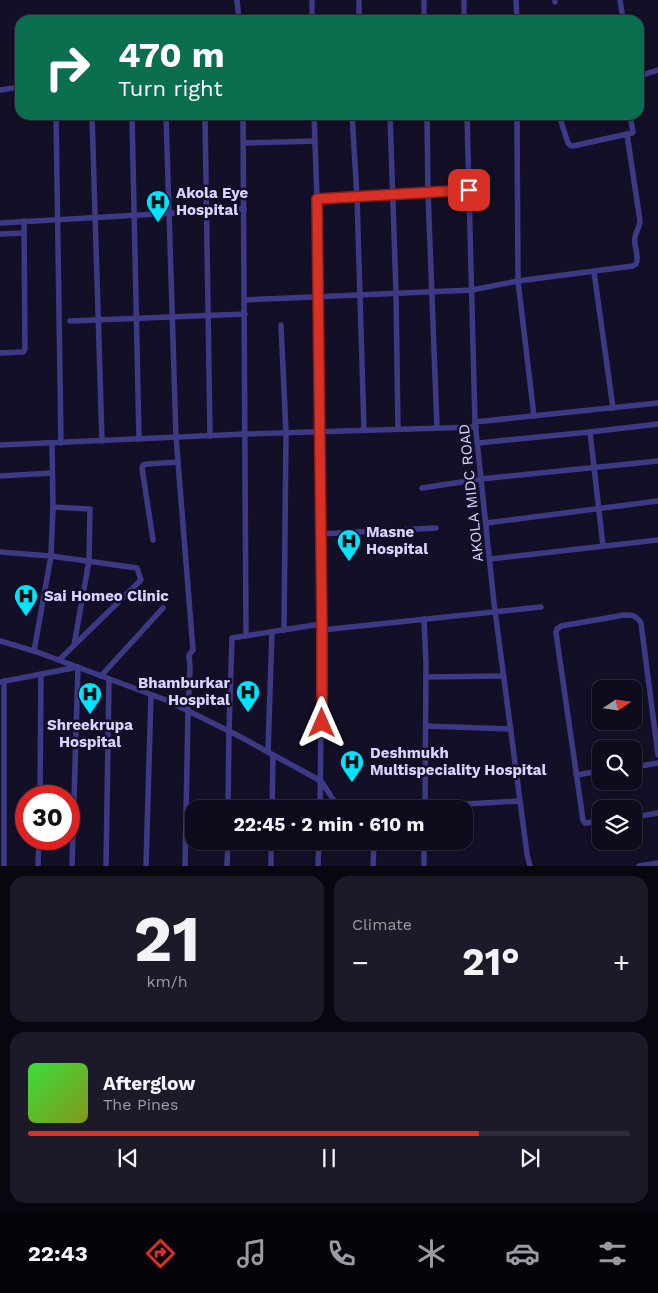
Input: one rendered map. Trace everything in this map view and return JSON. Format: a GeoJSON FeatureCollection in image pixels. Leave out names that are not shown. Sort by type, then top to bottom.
{"type":"FeatureCollection","features":[{"type":"Feature","properties":{"kind":"street"},"geometry":{"type":"LineString","coordinates":[[237,0],[238,15]]}},
{"type":"Feature","properties":{"kind":"street"},"geometry":{"type":"LineString","coordinates":[[312,0],[312,15]]}},
{"type":"Feature","properties":{"kind":"street"},"geometry":{"type":"LineString","coordinates":[[359,0],[359,15]]}},
{"type":"Feature","properties":{"kind":"street"},"geometry":{"type":"LineString","coordinates":[[424,0],[424,15]]}},
{"type":"Feature","properties":{"kind":"street"},"geometry":{"type":"LineString","coordinates":[[464,0],[464,15]]}},
{"type":"Feature","properties":{"kind":"street"},"geometry":{"type":"LineString","coordinates":[[516,0],[517,15]]}},
{"type":"Feature","properties":{"kind":"street"},"geometry":{"type":"LineString","coordinates":[[620,0],[623,15]]}},
{"type":"Feature","properties":{"kind":"street"},"geometry":{"type":"LineString","coordinates":[[644,74],[658,70]]}},
{"type":"Feature","properties":{"kind":"street"},"geometry":{"type":"LineString","coordinates":[[0,90],[15,88]]}},
{"type":"Feature","properties":{"kind":"street"},"geometry":{"type":"LineString","coordinates":[[56,120],[61,443]]}},
{"type":"Feature","properties":{"kind":"street"},"geometry":{"type":"LineString","coordinates":[[92,120],[102,441]]}},
{"type":"Feature","properties":{"kind":"street"},"geometry":{"type":"LineString","coordinates":[[132,120],[140,439]]}},
{"type":"Feature","properties":{"kind":"street"},"geometry":{"type":"LineString","coordinates":[[166,120],[176,437],[193,650],[189,655],[186,866]]}},
{"type":"Feature","properties":{"kind":"street"},"geometry":{"type":"LineString","coordinates":[[205,120],[210,436]]}},
{"type":"Feature","properties":{"kind":"street"},"geometry":{"type":"LineString","coordinates":[[244,120],[246,636]]}},
{"type":"Feature","properties":{"kind":"street"},"geometry":{"type":"LineString","coordinates":[[314,120],[317,199],[322,627],[321,800]]}},
{"type":"Feature","properties":{"kind":"street"},"geometry":{"type":"LineString","coordinates":[[352,120],[364,430]]}},
{"type":"Feature","properties":{"kind":"street"},"geometry":{"type":"LineString","coordinates":[[390,120],[398,429]]}},
{"type":"Feature","properties":{"kind":"street"},"geometry":{"type":"LineString","coordinates":[[427,120],[428,192],[438,428]]}},
{"type":"Feature","properties":{"kind":"street","name":"AKOLA MIDC ROAD"},"geometry":{"type":"LineString","coordinates":[[467,120],[476,425],[496,613],[530,866]]}},
{"type":"Feature","properties":{"kind":"street"},"geometry":{"type":"LineString","coordinates":[[517,120],[518,281],[534,416]]}},
{"type":"Feature","properties":{"kind":"street"},"geometry":{"type":"LineString","coordinates":[[561,120],[568,143],[571,146],[632,133],[631,120]]}},
{"type":"Feature","properties":{"kind":"street"},"geometry":{"type":"LineString","coordinates":[[245,300],[472,290],[518,281],[632,266],[638,262],[635,237],[640,221],[627,134]]}},
{"type":"Feature","properties":{"kind":"street"},"geometry":{"type":"LineString","coordinates":[[244,142],[315,141]]}},
{"type":"Feature","properties":{"kind":"street"},"geometry":{"type":"LineString","coordinates":[[317,199],[469,190]]}},
{"type":"Feature","properties":{"kind":"street"},"geometry":{"type":"LineString","coordinates":[[0,223],[244,209]]}},
{"type":"Feature","properties":{"kind":"street"},"geometry":{"type":"LineString","coordinates":[[0,353],[23,352],[25,349],[24,221]]}},
{"type":"Feature","properties":{"kind":"street"},"geometry":{"type":"LineString","coordinates":[[0,234],[24,232]]}},
{"type":"Feature","properties":{"kind":"street"},"geometry":{"type":"LineString","coordinates":[[594,272],[613,408]]}},
{"type":"Feature","properties":{"kind":"street"},"geometry":{"type":"LineString","coordinates":[[70,321],[245,314]]}},
{"type":"Feature","properties":{"kind":"street"},"geometry":{"type":"LineString","coordinates":[[281,325],[286,433],[284,630]]}},
{"type":"Feature","properties":{"kind":"street"},"geometry":{"type":"LineString","coordinates":[[0,445],[438,428],[658,403]]}},
{"type":"Feature","properties":{"kind":"street"},"geometry":{"type":"LineString","coordinates":[[478,443],[658,424]]}},
{"type":"Feature","properties":{"kind":"street"},"geometry":{"type":"LineString","coordinates":[[590,432],[603,546]]}},
{"type":"Feature","properties":{"kind":"street"},"geometry":{"type":"LineString","coordinates":[[34,651],[51,556],[53,507],[52,443]]}},
{"type":"Feature","properties":{"kind":"street"},"geometry":{"type":"LineString","coordinates":[[153,540],[142,468],[146,464],[178,462]]}},
{"type":"Feature","properties":{"kind":"street"},"geometry":{"type":"LineString","coordinates":[[422,488],[482,479],[658,462]]}},
{"type":"Feature","properties":{"kind":"street"},"geometry":{"type":"LineString","coordinates":[[0,476],[52,473]]}},
{"type":"Feature","properties":{"kind":"street"},"geometry":{"type":"LineString","coordinates":[[486,523],[658,501]]}},
{"type":"Feature","properties":{"kind":"street"},"geometry":{"type":"LineString","coordinates":[[53,507],[90,509],[90,561],[74,645]]}},
{"type":"Feature","properties":{"kind":"street"},"geometry":{"type":"LineString","coordinates":[[320,534],[436,528]]}},
{"type":"Feature","properties":{"kind":"street"},"geometry":{"type":"LineString","coordinates":[[490,559],[658,540]]}},
{"type":"Feature","properties":{"kind":"street"},"geometry":{"type":"LineString","coordinates":[[0,552],[51,556],[137,568],[141,580],[59,660]]}},
{"type":"Feature","properties":{"kind":"street"},"geometry":{"type":"LineString","coordinates":[[228,800],[232,638],[284,630],[496,613],[541,607]]}},
{"type":"Feature","properties":{"kind":"street"},"geometry":{"type":"LineString","coordinates":[[101,676],[163,608]]}},
{"type":"Feature","properties":{"kind":"street"},"geometry":{"type":"LineString","coordinates":[[592,822],[585,823],[583,820],[556,633],[557,629],[561,626],[624,615],[638,617],[641,622],[658,755]]}},
{"type":"Feature","properties":{"kind":"street"},"geometry":{"type":"LineString","coordinates":[[424,619],[426,677],[425,800]]}},
{"type":"Feature","properties":{"kind":"street"},"geometry":{"type":"LineString","coordinates":[[272,632],[272,800]]}},
{"type":"Feature","properties":{"kind":"street"},"geometry":{"type":"LineString","coordinates":[[0,641],[34,651],[166,700],[229,731],[322,781],[334,800]]}},
{"type":"Feature","properties":{"kind":"street"},"geometry":{"type":"LineString","coordinates":[[4,866],[2,846],[2,682],[78,667]]}},
{"type":"Feature","properties":{"kind":"street"},"geometry":{"type":"LineString","coordinates":[[72,866],[78,667]]}},
{"type":"Feature","properties":{"kind":"street"},"geometry":{"type":"LineString","coordinates":[[40,785],[42,674]]}},
{"type":"Feature","properties":{"kind":"street"},"geometry":{"type":"LineString","coordinates":[[426,677],[504,676]]}},
{"type":"Feature","properties":{"kind":"street"},"geometry":{"type":"LineString","coordinates":[[106,866],[109,679]]}},
{"type":"Feature","properties":{"kind":"street"},"geometry":{"type":"LineString","coordinates":[[146,866],[151,695]]}},
{"type":"Feature","properties":{"kind":"street"},"geometry":{"type":"LineString","coordinates":[[426,726],[511,729]]}},
{"type":"Feature","properties":{"kind":"street"},"geometry":{"type":"LineString","coordinates":[[642,765],[658,763]]}},
{"type":"Feature","properties":{"kind":"street"},"geometry":{"type":"LineString","coordinates":[[576,775],[592,772]]}},
{"type":"Feature","properties":{"kind":"street"},"geometry":{"type":"LineString","coordinates":[[473,804],[520,801]]}},
{"type":"Feature","properties":{"kind":"street"},"geometry":{"type":"LineString","coordinates":[[642,816],[658,813]]}},
{"type":"Feature","properties":{"kind":"street"},"geometry":{"type":"LineString","coordinates":[[38,866],[39,850]]}},
{"type":"Feature","properties":{"kind":"street"},"geometry":{"type":"LineString","coordinates":[[228,850],[228,866]]}},
{"type":"Feature","properties":{"kind":"street"},"geometry":{"type":"LineString","coordinates":[[271,850],[271,866]]}},
{"type":"Feature","properties":{"kind":"street"},"geometry":{"type":"LineString","coordinates":[[318,866],[319,850]]}},
{"type":"Feature","properties":{"kind":"street"},"geometry":{"type":"LineString","coordinates":[[373,866],[374,850]]}},
{"type":"Feature","properties":{"kind":"street"},"geometry":{"type":"LineString","coordinates":[[424,850],[424,866]]}},
{"type":"Feature","properties":{"kind":"street"},"geometry":{"type":"LineString","coordinates":[[639,866],[658,863]]}},
{"type":"Feature","properties":{"kind":"place","name":"Akola Eye Hospital"},"geometry":{"type":"Point","coordinates":[158,223]}},
{"type":"Feature","properties":{"kind":"place","name":"Masne Hospital"},"geometry":{"type":"Point","coordinates":[349,562]}},
{"type":"Feature","properties":{"kind":"place","name":"Sai Homeo Clinic"},"geometry":{"type":"Point","coordinates":[26,617]}},
{"type":"Feature","properties":{"kind":"place","name":"Bhamburkar Hospital"},"geometry":{"type":"Point","coordinates":[248,713]}},
{"type":"Feature","properties":{"kind":"place","name":"Shreekrupa Hospital"},"geometry":{"type":"Point","coordinates":[90,715]}},
{"type":"Feature","properties":{"kind":"place","name":"Deshmukh Multispeciality Hospital"},"geometry":{"type":"Point","coordinates":[352,783]}},
{"type":"Feature","properties":{"kind":"route"},"geometry":{"type":"LineString","coordinates":[[322,723],[317,199],[469,190]]}}]}
